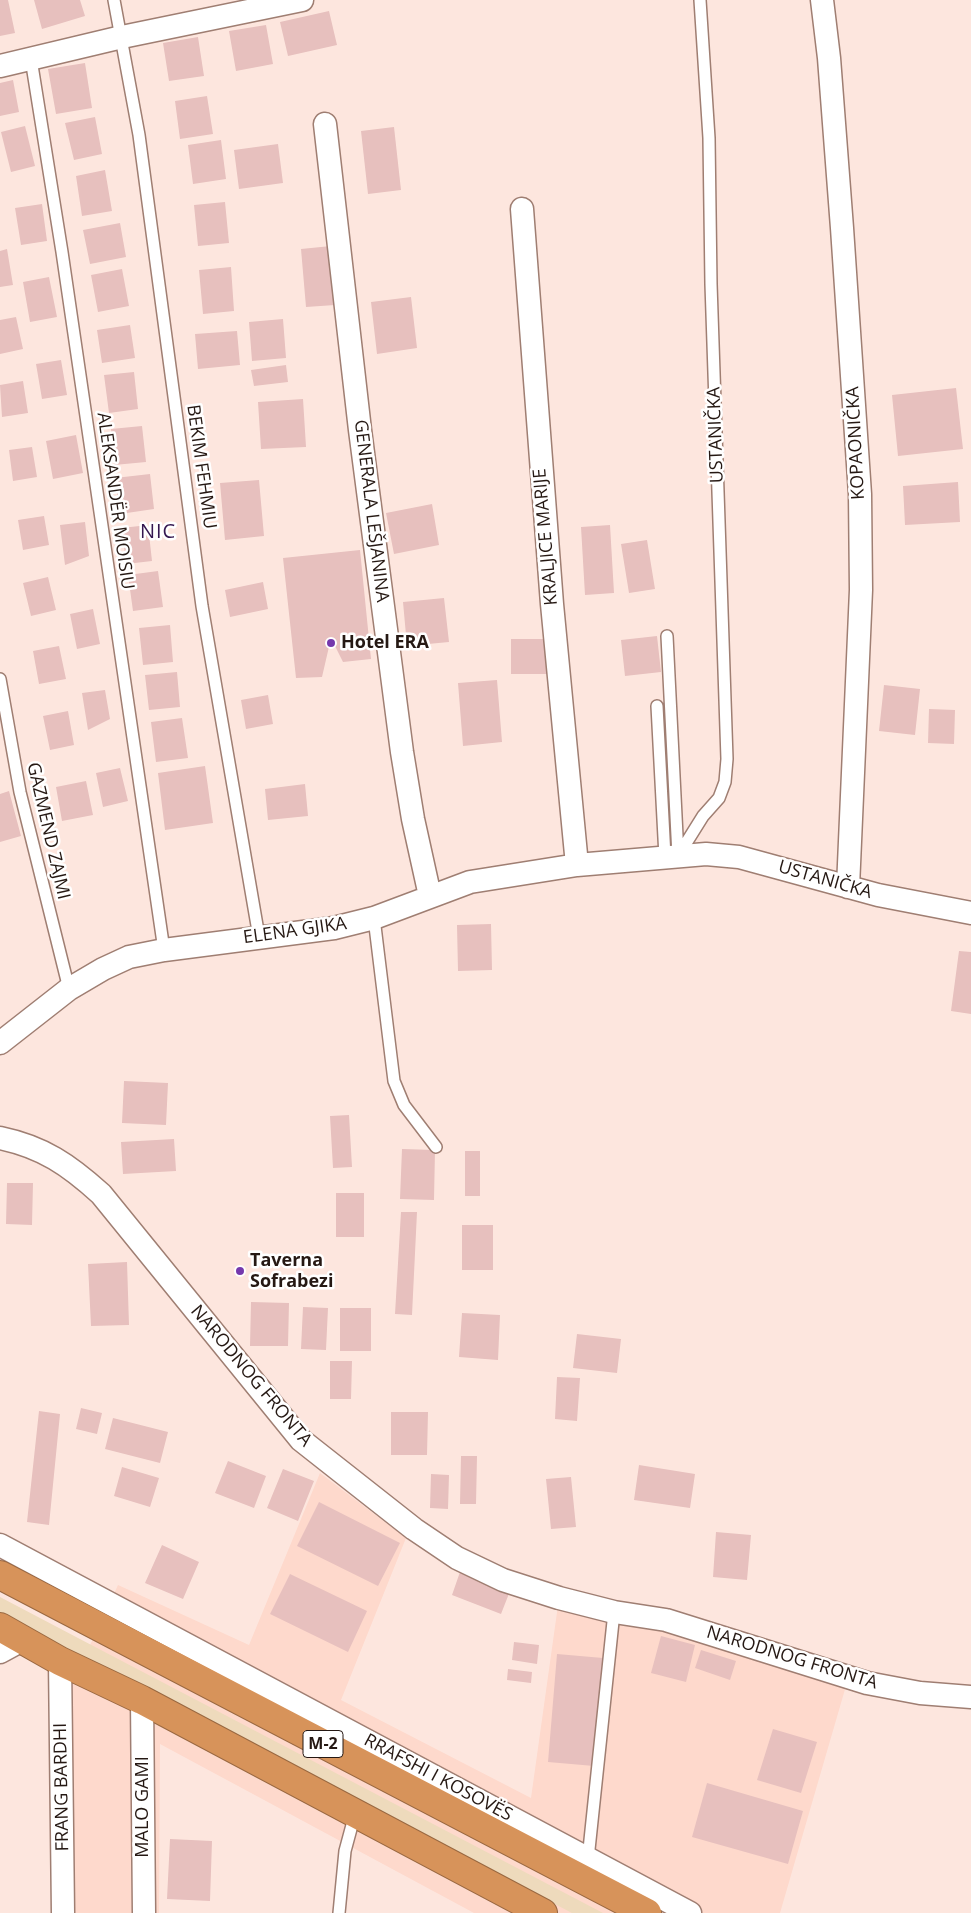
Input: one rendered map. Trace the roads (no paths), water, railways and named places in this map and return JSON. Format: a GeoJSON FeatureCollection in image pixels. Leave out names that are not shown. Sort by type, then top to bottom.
{"type":"FeatureCollection","features":[{"type":"Feature","properties":{"kind":"highway","name":"RRAFSHI I KOSOVËS"},"geometry":{"type":"LineString","coordinates":[[0,1575],[647,1913]]}},
{"type":"Feature","properties":{"kind":"highway","name":"M-2"},"geometry":{"type":"LineString","coordinates":[[0,1626],[60,1661],[142,1700],[542,1913]]}},
{"type":"Feature","properties":{"kind":"street"},"geometry":{"type":"LineString","coordinates":[[0,66],[122,37],[302,0]]}},
{"type":"Feature","properties":{"kind":"street","name":"KOPAONIČKA"},"geometry":{"type":"LineString","coordinates":[[822,0],[829,58],[860,494],[861,590],[848,887]]}},
{"type":"Feature","properties":{"kind":"street","name":"GENERALA LEŠJANINA"},"geometry":{"type":"LineString","coordinates":[[326,124],[360,430],[401,742],[413,819],[430,896]]}},
{"type":"Feature","properties":{"kind":"street","name":"KRALJICE MARIJE"},"geometry":{"type":"LineString","coordinates":[[522,209],[552,604],[577,865]]}},
{"type":"Feature","properties":{"kind":"street","name":"USTANIČKA"},"geometry":{"type":"LineString","coordinates":[[374,918],[470,882],[577,865],[706,854],[739,857],[910,902],[971,913]]}},
{"type":"Feature","properties":{"kind":"street","name":"ELENA GJIKA"},"geometry":{"type":"LineString","coordinates":[[0,1043],[69,989],[103,969],[129,957],[164,950],[316,931],[374,918]]}},
{"type":"Feature","properties":{"kind":"street","name":"NARODNOG FRONTA"},"geometry":{"type":"LineString","coordinates":[[0,1138],[43,1151],[73,1168],[101,1194],[131,1228],[301,1440],[414,1529],[457,1558],[503,1580],[559,1598],[614,1612],[666,1620],[867,1684],[920,1693],[971,1697]]}},
{"type":"Feature","properties":{"kind":"street","name":"RRAFSHI I KOSOVËS"},"geometry":{"type":"LineString","coordinates":[[0,1545],[690,1913]]}},
{"type":"Feature","properties":{"kind":"street"},"geometry":{"type":"LineString","coordinates":[[0,1652],[24,1639]]}},
{"type":"Feature","properties":{"kind":"street","name":"FRANG BARDHI"},"geometry":{"type":"LineString","coordinates":[[60,1661],[63,1913]]}},
{"type":"Feature","properties":{"kind":"street","name":"MALO GAMI"},"geometry":{"type":"LineString","coordinates":[[142,1700],[144,1913]]}},
{"type":"Feature","properties":{"kind":"lane","name":"BEKIM FEHMIU"},"geometry":{"type":"LineString","coordinates":[[114,0],[139,135],[202,606],[259,937]]}},
{"type":"Feature","properties":{"kind":"lane","name":"USTANIČKA"},"geometry":{"type":"LineString","coordinates":[[671,856],[719,798],[725,782],[727,759],[711,293],[708,138],[700,0]]}},
{"type":"Feature","properties":{"kind":"lane","name":"ALEKSANDËR MOISIU"},"geometry":{"type":"LineString","coordinates":[[31,59],[62,252],[164,950]]}},
{"type":"Feature","properties":{"kind":"lane"},"geometry":{"type":"LineString","coordinates":[[667,636],[671,856]]}},
{"type":"Feature","properties":{"kind":"lane","name":"GAZMEND ZAJMI"},"geometry":{"type":"LineString","coordinates":[[0,679],[20,792],[69,989]]}},
{"type":"Feature","properties":{"kind":"lane"},"geometry":{"type":"LineString","coordinates":[[657,706],[671,856]]}},
{"type":"Feature","properties":{"kind":"lane"},"geometry":{"type":"LineString","coordinates":[[374,918],[394,1080],[404,1105],[436,1147]]}},
{"type":"Feature","properties":{"kind":"lane"},"geometry":{"type":"LineString","coordinates":[[588,1859],[614,1612]]}},
{"type":"Feature","properties":{"kind":"lane"},"geometry":{"type":"LineString","coordinates":[[339,1913],[345,1851],[355,1812]]}},
{"type":"Feature","properties":{"kind":"place","name":"Hotel ERA"},"geometry":{"type":"Point","coordinates":[331,643]}},
{"type":"Feature","properties":{"kind":"place","name":"Taverna Sofrabezi"},"geometry":{"type":"Point","coordinates":[240,1271]}},
{"type":"Feature","properties":{"kind":"district","name":"NIC"},"geometry":{"type":"Point","coordinates":[158,532]}}]}
